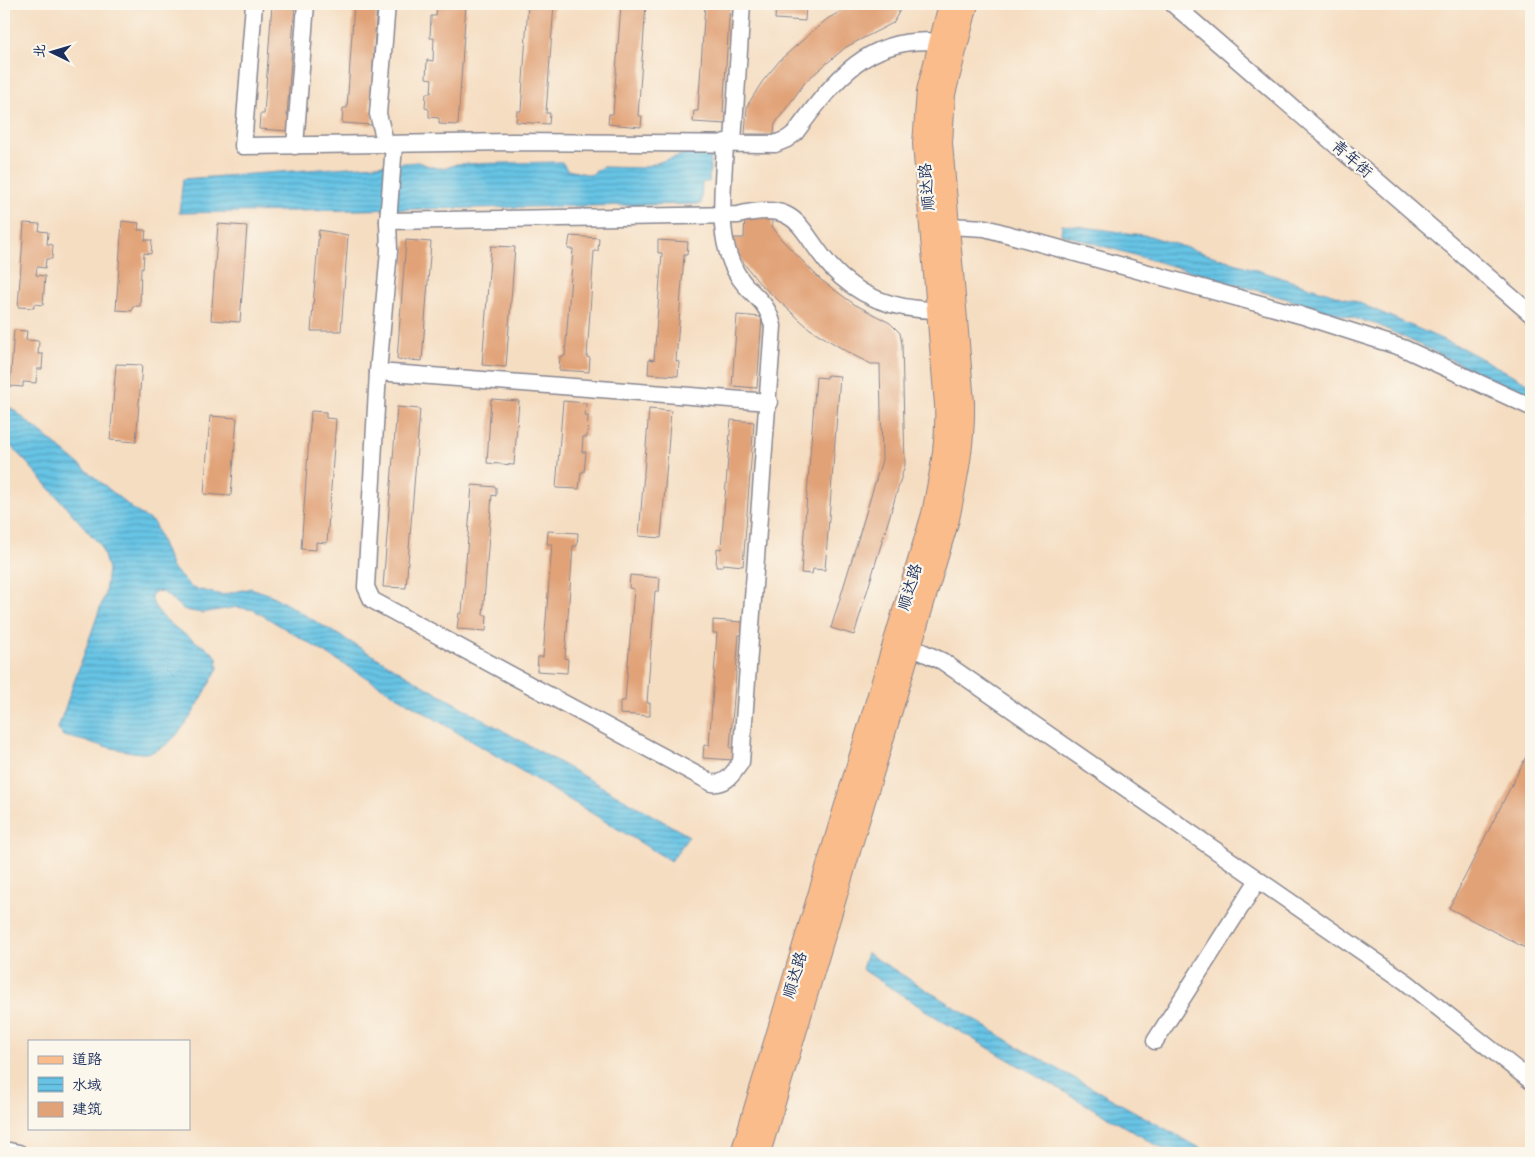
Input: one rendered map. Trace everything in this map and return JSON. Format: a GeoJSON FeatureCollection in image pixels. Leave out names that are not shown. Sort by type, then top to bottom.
{"type":"FeatureCollection","features":[{"type":"Feature","properties":{"kind":"main road","name":"顺达路"},"geometry":{"type":"LineString","coordinates":[[741,1153],[932,514],[944,456],[946,430],[923,144],[927,91],[949,4]]}},
{"type":"Feature","properties":{"kind":"main road","name":"顺达路"},"geometry":{"type":"LineString","coordinates":[[760,1153],[949,519],[965,431],[942,143],[942,119],[945,94],[968,4]]}},
{"type":"Feature","properties":{"kind":"street"},"geometry":{"type":"LineString","coordinates":[[254,4],[243,146],[512,142],[729,142],[775,144],[787,139],[841,76],[868,56],[893,44],[908,41],[939,42]]}},
{"type":"Feature","properties":{"kind":"street"},"geometry":{"type":"LineString","coordinates":[[294,146],[306,4]]}},
{"type":"Feature","properties":{"kind":"street"},"geometry":{"type":"LineString","coordinates":[[387,4],[378,114],[390,145],[389,251],[378,372],[366,587],[372,600],[703,778],[719,784],[729,778],[741,762],[769,402],[773,326],[770,312],[761,298],[740,277],[731,261],[723,215],[742,4]]}},
{"type":"Feature","properties":{"kind":"street","name":"青年街"},"geometry":{"type":"LineString","coordinates":[[1173,4],[1531,314]]}},
{"type":"Feature","properties":{"kind":"street"},"geometry":{"type":"LineString","coordinates":[[388,221],[738,215],[766,209],[789,217],[801,226],[831,267],[850,284],[872,298],[915,310],[937,310]]}},
{"type":"Feature","properties":{"kind":"street"},"geometry":{"type":"LineString","coordinates":[[949,226],[985,228],[1300,315],[1403,348],[1531,406]]}},
{"type":"Feature","properties":{"kind":"street"},"geometry":{"type":"LineString","coordinates":[[378,372],[769,402]]}},
{"type":"Feature","properties":{"kind":"street"},"geometry":{"type":"LineString","coordinates":[[911,647],[942,661],[1406,982],[1531,1080]]}},
{"type":"Feature","properties":{"kind":"street"},"geometry":{"type":"LineString","coordinates":[[1154,1041],[1258,880]]}},
{"type":"Feature","properties":{"kind":"street"},"geometry":{"type":"LineString","coordinates":[[4,1150],[19,1153]]}},
{"type":"Feature","properties":{"kind":"water"},"geometry":{"type":"Polygon","coordinates":[[[688,153],[711,156],[709,182],[702,182],[701,204],[179,213],[183,179],[418,162],[432,167],[446,168],[456,164],[562,162],[567,170],[591,175],[602,167],[641,168],[688,153]]]}},
{"type":"Feature","properties":{"kind":"water"},"geometry":{"type":"Polygon","coordinates":[[[1062,224],[1150,236],[1357,302],[1462,348],[1531,385],[1531,398],[1378,325],[1061,234],[1062,224]]]}},
{"type":"Feature","properties":{"kind":"water"},"geometry":{"type":"Polygon","coordinates":[[[4,402],[134,510],[154,523],[172,568],[192,588],[222,595],[251,588],[271,595],[433,691],[689,836],[671,861],[254,610],[237,607],[202,613],[190,611],[183,609],[163,592],[156,591],[151,595],[158,611],[175,627],[211,651],[217,658],[218,668],[188,721],[167,744],[155,751],[142,753],[63,736],[58,728],[105,594],[108,569],[101,546],[4,439],[4,402]]]}},
{"type":"Feature","properties":{"kind":"water"},"geometry":{"type":"Polygon","coordinates":[[[867,953],[1022,1049],[1209,1153],[1170,1153],[942,1021],[862,969],[867,953]]]}},
{"type":"Feature","properties":{"kind":"building"},"geometry":{"type":"Polygon","coordinates":[[[272,4],[295,4],[287,116],[290,116],[289,131],[259,129],[260,114],[264,114],[272,4]]]}},
{"type":"Feature","properties":{"kind":"building"},"geometry":{"type":"Polygon","coordinates":[[[354,4],[377,4],[370,110],[373,110],[372,125],[342,123],[343,108],[347,108],[354,4]]]}},
{"type":"Feature","properties":{"kind":"building"},"geometry":{"type":"Polygon","coordinates":[[[437,4],[466,4],[458,125],[439,124],[439,118],[429,117],[429,109],[425,108],[426,93],[431,93],[432,79],[426,78],[427,60],[433,61],[434,38],[430,38],[431,16],[436,16],[437,4]]]}},
{"type":"Feature","properties":{"kind":"building"},"geometry":{"type":"Polygon","coordinates":[[[528,4],[554,4],[546,113],[550,113],[549,124],[516,122],[517,111],[521,111],[528,4]]]}},
{"type":"Feature","properties":{"kind":"building"},"geometry":{"type":"Polygon","coordinates":[[[621,4],[646,4],[638,116],[642,116],[641,127],[608,124],[609,114],[613,114],[621,4]]]}},
{"type":"Feature","properties":{"kind":"building"},"geometry":{"type":"Polygon","coordinates":[[[705,4],[730,4],[723,113],[726,113],[726,124],[693,122],[694,111],[698,111],[705,4]]]}},
{"type":"Feature","properties":{"kind":"building"},"geometry":{"type":"Polygon","coordinates":[[[776,4],[806,4],[805,21],[775,19],[776,4]]]}},
{"type":"Feature","properties":{"kind":"building"},"geometry":{"type":"Polygon","coordinates":[[[854,4],[901,4],[901,8],[893,23],[846,47],[806,81],[775,124],[774,134],[745,134],[747,106],[762,82],[781,59],[827,19],[854,4]]]}},
{"type":"Feature","properties":{"kind":"building"},"geometry":{"type":"Polygon","coordinates":[[[745,215],[772,217],[772,226],[781,239],[821,280],[854,304],[890,323],[900,333],[902,344],[905,465],[854,635],[831,628],[882,460],[880,364],[871,364],[851,354],[810,329],[759,283],[733,249],[734,238],[744,238],[745,215]]]}},
{"type":"Feature","properties":{"kind":"building"},"geometry":{"type":"Polygon","coordinates":[[[122,221],[139,223],[138,230],[146,230],[145,240],[152,240],[151,254],[144,253],[143,269],[141,268],[140,306],[133,306],[132,311],[116,310],[122,221]]]}},
{"type":"Feature","properties":{"kind":"building"},"geometry":{"type":"Polygon","coordinates":[[[24,223],[40,224],[39,231],[48,232],[47,244],[53,245],[52,259],[46,259],[45,268],[37,267],[36,275],[45,276],[43,305],[34,304],[34,308],[18,307],[24,223]]]}},
{"type":"Feature","properties":{"kind":"building"},"geometry":{"type":"Polygon","coordinates":[[[218,224],[247,226],[240,322],[211,320],[218,224]]]}},
{"type":"Feature","properties":{"kind":"building"},"geometry":{"type":"Polygon","coordinates":[[[319,230],[348,235],[341,331],[311,331],[319,230]]]}},
{"type":"Feature","properties":{"kind":"building"},"geometry":{"type":"Polygon","coordinates":[[[570,236],[599,238],[598,251],[594,251],[587,357],[590,358],[589,372],[559,370],[560,356],[565,356],[573,249],[568,249],[570,236]]]}},
{"type":"Feature","properties":{"kind":"building"},"geometry":{"type":"Polygon","coordinates":[[[406,240],[431,242],[422,361],[397,359],[406,240]]]}},
{"type":"Feature","properties":{"kind":"building"},"geometry":{"type":"Polygon","coordinates":[[[658,240],[688,242],[687,255],[684,255],[676,361],[679,362],[678,376],[648,374],[649,359],[654,360],[662,253],[658,253],[658,240]]]}},
{"type":"Feature","properties":{"kind":"building"},"geometry":{"type":"Polygon","coordinates":[[[491,246],[515,247],[506,367],[482,365],[491,246]]]}},
{"type":"Feature","properties":{"kind":"building"},"geometry":{"type":"Polygon","coordinates":[[[737,315],[762,317],[757,388],[732,386],[737,315]]]}},
{"type":"Feature","properties":{"kind":"building"},"geometry":{"type":"Polygon","coordinates":[[[14,330],[27,331],[26,340],[39,341],[38,354],[43,354],[42,369],[37,369],[36,383],[23,382],[23,387],[10,386],[14,330]]]}},
{"type":"Feature","properties":{"kind":"building"},"geometry":{"type":"Polygon","coordinates":[[[116,364],[142,365],[136,442],[110,440],[116,364]]]}},
{"type":"Feature","properties":{"kind":"building"},"geometry":{"type":"Polygon","coordinates":[[[827,375],[840,376],[825,570],[813,569],[812,574],[801,573],[816,377],[827,378],[827,375]]]}},
{"type":"Feature","properties":{"kind":"building"},"geometry":{"type":"Polygon","coordinates":[[[491,399],[519,401],[514,465],[487,463],[491,399]]]}},
{"type":"Feature","properties":{"kind":"building"},"geometry":{"type":"Polygon","coordinates":[[[563,401],[586,403],[585,416],[588,416],[587,437],[583,437],[582,452],[586,452],[584,472],[581,472],[579,489],[556,488],[563,401]]]}},
{"type":"Feature","properties":{"kind":"building"},"geometry":{"type":"Polygon","coordinates":[[[397,407],[420,409],[406,588],[383,587],[397,407]]]}},
{"type":"Feature","properties":{"kind":"building"},"geometry":{"type":"Polygon","coordinates":[[[649,409],[671,411],[661,538],[639,536],[649,409]]]}},
{"type":"Feature","properties":{"kind":"building"},"geometry":{"type":"Polygon","coordinates":[[[311,411],[326,412],[326,418],[336,419],[327,543],[316,542],[316,550],[301,549],[311,411]]]}},
{"type":"Feature","properties":{"kind":"building"},"geometry":{"type":"Polygon","coordinates":[[[210,416],[237,418],[231,496],[204,494],[210,416]]]}},
{"type":"Feature","properties":{"kind":"building"},"geometry":{"type":"Polygon","coordinates":[[[731,420],[754,422],[743,566],[723,564],[722,567],[716,567],[717,548],[721,549],[731,420]]]}},
{"type":"Feature","properties":{"kind":"building"},"geometry":{"type":"Polygon","coordinates":[[[472,485],[496,487],[496,496],[492,495],[483,615],[487,615],[486,631],[457,629],[459,613],[462,613],[472,485]]]}},
{"type":"Feature","properties":{"kind":"building"},"geometry":{"type":"Polygon","coordinates":[[[548,531],[578,533],[577,546],[573,546],[565,658],[568,659],[567,673],[537,671],[538,657],[543,657],[552,544],[547,544],[548,531]]]}},
{"type":"Feature","properties":{"kind":"building"},"geometry":{"type":"Polygon","coordinates":[[[630,575],[660,578],[659,591],[655,591],[647,703],[650,703],[650,716],[620,714],[620,701],[625,701],[634,589],[629,588],[630,575]]]}},
{"type":"Feature","properties":{"kind":"building"},"geometry":{"type":"Polygon","coordinates":[[[713,620],[743,622],[742,635],[739,635],[730,748],[734,748],[733,760],[703,758],[704,745],[709,746],[717,633],[713,633],[713,620]]]}},
{"type":"Feature","properties":{"kind":"building"},"geometry":{"type":"Polygon","coordinates":[[[1531,747],[1531,951],[1449,908],[1531,747]]]}}]}
